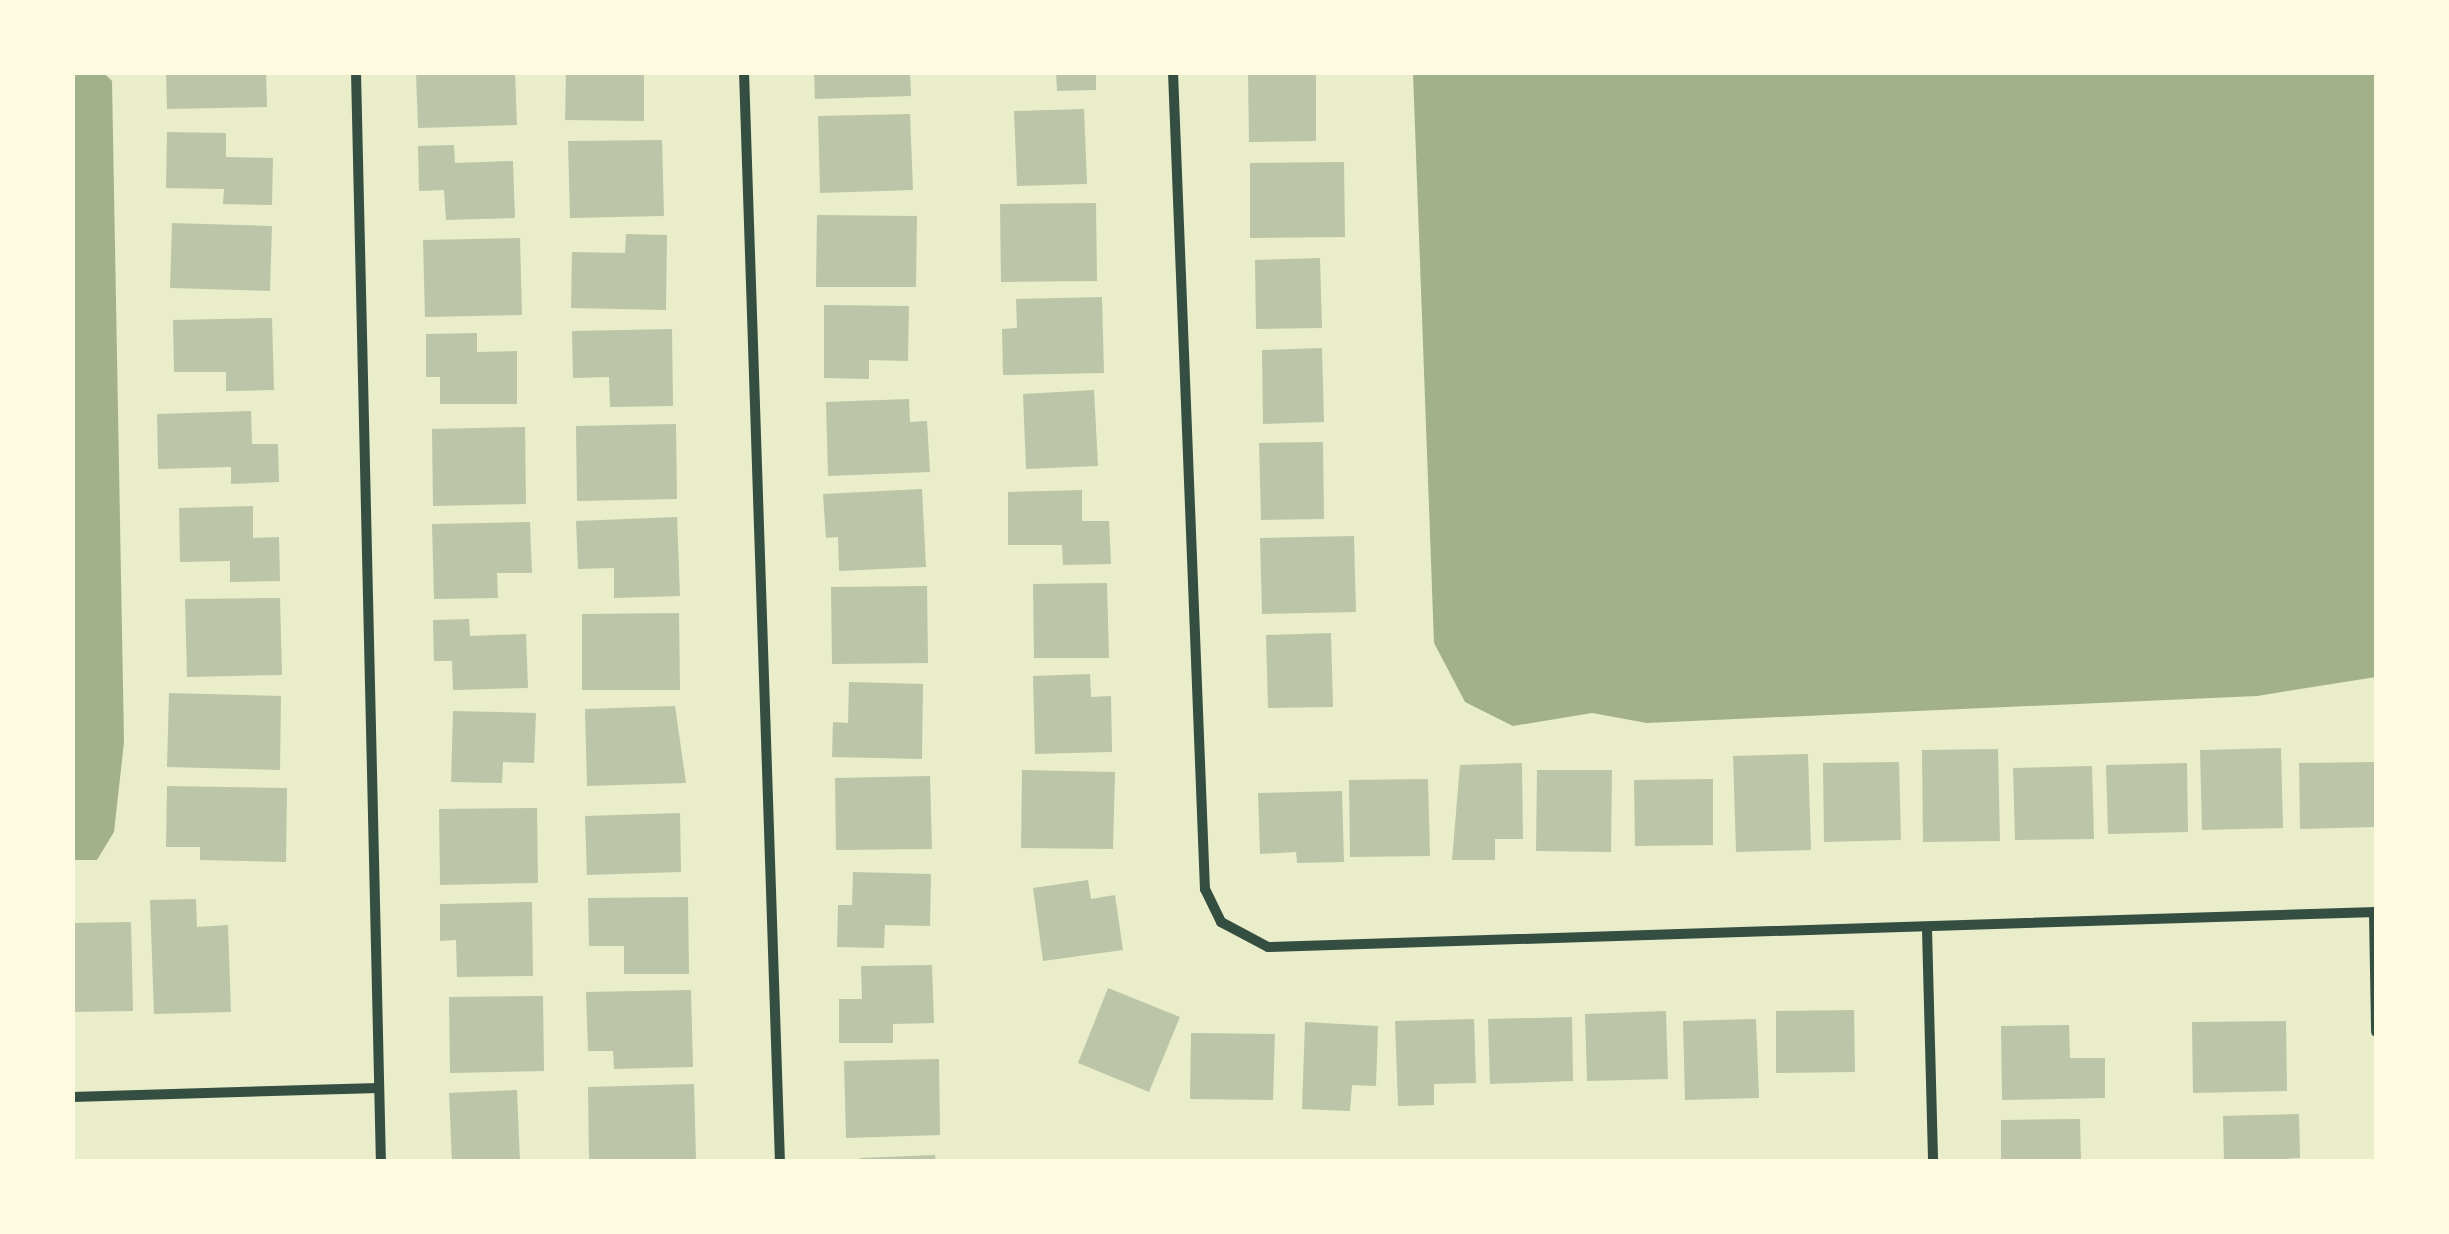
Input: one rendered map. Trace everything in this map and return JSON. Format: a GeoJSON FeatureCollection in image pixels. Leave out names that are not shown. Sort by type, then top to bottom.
{"type":"FeatureCollection","features":[{"type":"Feature","properties":{"kind":"street"},"geometry":{"type":"LineString","coordinates":[[356,72],[381,1162]]}},
{"type":"Feature","properties":{"kind":"street"},"geometry":{"type":"LineString","coordinates":[[744,72],[780,1162]]}},
{"type":"Feature","properties":{"kind":"street"},"geometry":{"type":"LineString","coordinates":[[1172,72],[1204,888],[1221,922],[1268,947],[2375,912],[2376,1032]]}},
{"type":"Feature","properties":{"kind":"street"},"geometry":{"type":"LineString","coordinates":[[1927,928],[1933,1162]]}},
{"type":"Feature","properties":{"kind":"street"},"geometry":{"type":"LineString","coordinates":[[72,1097],[379,1088]]}},
{"type":"Feature","properties":{"kind":"shaded area"},"geometry":{"type":"Polygon","coordinates":[[[72,73],[104,73],[112,81],[124,742],[114,832],[97,860],[72,860],[72,73]]]}},
{"type":"Feature","properties":{"kind":"shaded area"},"geometry":{"type":"Polygon","coordinates":[[[1413,73],[2376,73],[2376,677],[2257,696],[1647,723],[1592,713],[1513,726],[1465,702],[1434,643],[1413,73]]]}},
{"type":"Feature","properties":{"kind":"building"},"geometry":{"type":"Polygon","coordinates":[[[166,72],[266,72],[267,107],[167,109],[166,72]]]}},
{"type":"Feature","properties":{"kind":"building"},"geometry":{"type":"Polygon","coordinates":[[[416,72],[515,72],[517,125],[418,128],[416,72]]]}},
{"type":"Feature","properties":{"kind":"building"},"geometry":{"type":"Polygon","coordinates":[[[566,72],[644,72],[644,121],[565,120],[566,72]]]}},
{"type":"Feature","properties":{"kind":"building"},"geometry":{"type":"Polygon","coordinates":[[[814,72],[910,72],[911,96],[815,99],[814,72]]]}},
{"type":"Feature","properties":{"kind":"building"},"geometry":{"type":"Polygon","coordinates":[[[1056,72],[1096,72],[1096,90],[1057,91],[1056,72]]]}},
{"type":"Feature","properties":{"kind":"building"},"geometry":{"type":"Polygon","coordinates":[[[1248,72],[1316,72],[1316,141],[1249,142],[1248,72]]]}},
{"type":"Feature","properties":{"kind":"building"},"geometry":{"type":"Polygon","coordinates":[[[1084,109],[1087,184],[1017,186],[1014,111],[1084,109]]]}},
{"type":"Feature","properties":{"kind":"building"},"geometry":{"type":"Polygon","coordinates":[[[910,114],[913,190],[820,193],[818,116],[910,114]]]}},
{"type":"Feature","properties":{"kind":"building"},"geometry":{"type":"Polygon","coordinates":[[[167,132],[226,133],[226,157],[273,158],[272,205],[223,204],[224,189],[166,188],[167,132]]]}},
{"type":"Feature","properties":{"kind":"building"},"geometry":{"type":"Polygon","coordinates":[[[662,140],[664,216],[570,218],[568,141],[662,140]]]}},
{"type":"Feature","properties":{"kind":"building"},"geometry":{"type":"Polygon","coordinates":[[[454,145],[455,163],[513,161],[515,218],[446,220],[444,190],[419,191],[418,146],[454,145]]]}},
{"type":"Feature","properties":{"kind":"building"},"geometry":{"type":"Polygon","coordinates":[[[1344,162],[1345,237],[1250,238],[1250,163],[1344,162]]]}},
{"type":"Feature","properties":{"kind":"building"},"geometry":{"type":"Polygon","coordinates":[[[1096,203],[1097,281],[1001,282],[1000,204],[1096,203]]]}},
{"type":"Feature","properties":{"kind":"building"},"geometry":{"type":"Polygon","coordinates":[[[817,215],[917,216],[916,287],[816,287],[817,215]]]}},
{"type":"Feature","properties":{"kind":"building"},"geometry":{"type":"Polygon","coordinates":[[[172,223],[272,226],[270,291],[170,288],[172,223]]]}},
{"type":"Feature","properties":{"kind":"building"},"geometry":{"type":"Polygon","coordinates":[[[626,234],[667,235],[666,310],[571,308],[572,252],[625,253],[626,234]]]}},
{"type":"Feature","properties":{"kind":"building"},"geometry":{"type":"Polygon","coordinates":[[[520,238],[522,315],[425,317],[423,240],[520,238]]]}},
{"type":"Feature","properties":{"kind":"building"},"geometry":{"type":"Polygon","coordinates":[[[1320,258],[1322,328],[1256,329],[1255,260],[1320,258]]]}},
{"type":"Feature","properties":{"kind":"building"},"geometry":{"type":"Polygon","coordinates":[[[1102,297],[1104,373],[1003,375],[1002,329],[1017,328],[1016,299],[1102,297]]]}},
{"type":"Feature","properties":{"kind":"building"},"geometry":{"type":"Polygon","coordinates":[[[824,305],[909,306],[908,361],[869,360],[869,379],[824,378],[824,305]]]}},
{"type":"Feature","properties":{"kind":"building"},"geometry":{"type":"Polygon","coordinates":[[[272,318],[274,390],[226,391],[226,372],[174,372],[173,320],[272,318]]]}},
{"type":"Feature","properties":{"kind":"building"},"geometry":{"type":"Polygon","coordinates":[[[672,329],[673,406],[610,407],[609,377],[573,378],[572,331],[672,329]]]}},
{"type":"Feature","properties":{"kind":"building"},"geometry":{"type":"Polygon","coordinates":[[[477,333],[477,352],[517,351],[517,404],[440,404],[440,377],[426,377],[426,334],[477,333]]]}},
{"type":"Feature","properties":{"kind":"building"},"geometry":{"type":"Polygon","coordinates":[[[1322,348],[1324,422],[1263,424],[1262,350],[1322,348]]]}},
{"type":"Feature","properties":{"kind":"building"},"geometry":{"type":"Polygon","coordinates":[[[1094,390],[1098,466],[1026,469],[1023,394],[1094,390]]]}},
{"type":"Feature","properties":{"kind":"building"},"geometry":{"type":"Polygon","coordinates":[[[909,399],[910,422],[927,421],[930,472],[828,476],[826,402],[909,399]]]}},
{"type":"Feature","properties":{"kind":"building"},"geometry":{"type":"Polygon","coordinates":[[[251,411],[252,444],[278,444],[279,482],[231,484],[231,467],[158,469],[157,414],[251,411]]]}},
{"type":"Feature","properties":{"kind":"building"},"geometry":{"type":"Polygon","coordinates":[[[676,424],[677,499],[577,501],[576,426],[676,424]]]}},
{"type":"Feature","properties":{"kind":"building"},"geometry":{"type":"Polygon","coordinates":[[[525,427],[526,504],[433,506],[432,429],[525,427]]]}},
{"type":"Feature","properties":{"kind":"building"},"geometry":{"type":"Polygon","coordinates":[[[1323,442],[1324,519],[1261,520],[1259,443],[1323,442]]]}},
{"type":"Feature","properties":{"kind":"building"},"geometry":{"type":"Polygon","coordinates":[[[922,489],[926,567],[839,571],[838,537],[826,538],[823,494],[922,489]]]}},
{"type":"Feature","properties":{"kind":"building"},"geometry":{"type":"Polygon","coordinates":[[[1082,490],[1082,521],[1109,521],[1111,564],[1063,565],[1062,545],[1008,545],[1008,492],[1082,490]]]}},
{"type":"Feature","properties":{"kind":"building"},"geometry":{"type":"Polygon","coordinates":[[[253,506],[253,538],[279,537],[280,581],[230,582],[230,561],[180,562],[179,508],[253,506]]]}},
{"type":"Feature","properties":{"kind":"building"},"geometry":{"type":"Polygon","coordinates":[[[677,517],[680,596],[614,598],[614,568],[578,569],[576,521],[677,517]]]}},
{"type":"Feature","properties":{"kind":"building"},"geometry":{"type":"Polygon","coordinates":[[[530,522],[532,573],[497,573],[498,598],[434,599],[432,524],[530,522]]]}},
{"type":"Feature","properties":{"kind":"building"},"geometry":{"type":"Polygon","coordinates":[[[1354,536],[1356,612],[1262,614],[1260,538],[1354,536]]]}},
{"type":"Feature","properties":{"kind":"building"},"geometry":{"type":"Polygon","coordinates":[[[1107,583],[1109,658],[1034,658],[1033,584],[1107,583]]]}},
{"type":"Feature","properties":{"kind":"building"},"geometry":{"type":"Polygon","coordinates":[[[927,586],[928,663],[832,664],[831,587],[927,586]]]}},
{"type":"Feature","properties":{"kind":"building"},"geometry":{"type":"Polygon","coordinates":[[[280,598],[282,675],[187,677],[185,599],[280,598]]]}},
{"type":"Feature","properties":{"kind":"building"},"geometry":{"type":"Polygon","coordinates":[[[679,613],[680,690],[582,690],[582,614],[679,613]]]}},
{"type":"Feature","properties":{"kind":"building"},"geometry":{"type":"Polygon","coordinates":[[[469,619],[470,636],[526,634],[528,688],[453,690],[452,661],[434,661],[433,620],[469,619]]]}},
{"type":"Feature","properties":{"kind":"building"},"geometry":{"type":"Polygon","coordinates":[[[1331,633],[1333,707],[1268,708],[1266,635],[1331,633]]]}},
{"type":"Feature","properties":{"kind":"building"},"geometry":{"type":"Polygon","coordinates":[[[1090,674],[1091,697],[1111,696],[1112,752],[1035,754],[1033,676],[1090,674]]]}},
{"type":"Feature","properties":{"kind":"building"},"geometry":{"type":"Polygon","coordinates":[[[849,682],[923,684],[922,759],[832,757],[833,722],[848,723],[849,682]]]}},
{"type":"Feature","properties":{"kind":"building"},"geometry":{"type":"Polygon","coordinates":[[[169,693],[281,696],[280,770],[167,767],[169,693]]]}},
{"type":"Feature","properties":{"kind":"building"},"geometry":{"type":"Polygon","coordinates":[[[675,706],[686,783],[587,786],[585,709],[675,706]]]}},
{"type":"Feature","properties":{"kind":"building"},"geometry":{"type":"Polygon","coordinates":[[[453,711],[536,713],[534,763],[503,762],[502,783],[451,782],[453,711]]]}},
{"type":"Feature","properties":{"kind":"building"},"geometry":{"type":"Polygon","coordinates":[[[2281,748],[2283,828],[2202,830],[2200,750],[2281,748]]]}},
{"type":"Feature","properties":{"kind":"building"},"geometry":{"type":"Polygon","coordinates":[[[1998,749],[2000,841],[1923,842],[1922,750],[1998,749]]]}},
{"type":"Feature","properties":{"kind":"building"},"geometry":{"type":"Polygon","coordinates":[[[1808,754],[1811,850],[1736,852],[1733,756],[1808,754]]]}},
{"type":"Feature","properties":{"kind":"building"},"geometry":{"type":"Polygon","coordinates":[[[1899,762],[1901,840],[1824,842],[1823,763],[1899,762]]]}},
{"type":"Feature","properties":{"kind":"building"},"geometry":{"type":"Polygon","coordinates":[[[2376,762],[2376,827],[2300,829],[2299,763],[2376,762]]]}},
{"type":"Feature","properties":{"kind":"building"},"geometry":{"type":"Polygon","coordinates":[[[1522,763],[1523,839],[1495,839],[1495,860],[1452,860],[1460,765],[1522,763]]]}},
{"type":"Feature","properties":{"kind":"building"},"geometry":{"type":"Polygon","coordinates":[[[2187,763],[2188,832],[2108,834],[2106,765],[2187,763]]]}},
{"type":"Feature","properties":{"kind":"building"},"geometry":{"type":"Polygon","coordinates":[[[2092,766],[2094,839],[2015,840],[2013,768],[2092,766]]]}},
{"type":"Feature","properties":{"kind":"building"},"geometry":{"type":"Polygon","coordinates":[[[1022,770],[1115,772],[1113,849],[1021,848],[1022,770]]]}},
{"type":"Feature","properties":{"kind":"building"},"geometry":{"type":"Polygon","coordinates":[[[1537,770],[1612,770],[1611,852],[1536,851],[1537,770]]]}},
{"type":"Feature","properties":{"kind":"building"},"geometry":{"type":"Polygon","coordinates":[[[930,776],[932,849],[836,850],[835,778],[930,776]]]}},
{"type":"Feature","properties":{"kind":"building"},"geometry":{"type":"Polygon","coordinates":[[[1428,779],[1430,856],[1350,857],[1349,780],[1428,779]]]}},
{"type":"Feature","properties":{"kind":"building"},"geometry":{"type":"Polygon","coordinates":[[[1713,779],[1713,845],[1635,846],[1634,780],[1713,779]]]}},
{"type":"Feature","properties":{"kind":"building"},"geometry":{"type":"Polygon","coordinates":[[[167,786],[287,788],[286,862],[200,860],[200,847],[166,847],[167,786]]]}},
{"type":"Feature","properties":{"kind":"building"},"geometry":{"type":"Polygon","coordinates":[[[1342,791],[1344,862],[1297,863],[1296,852],[1260,854],[1258,793],[1342,791]]]}},
{"type":"Feature","properties":{"kind":"building"},"geometry":{"type":"Polygon","coordinates":[[[537,808],[538,883],[440,885],[439,809],[537,808]]]}},
{"type":"Feature","properties":{"kind":"building"},"geometry":{"type":"Polygon","coordinates":[[[680,813],[681,872],[587,875],[585,816],[680,813]]]}},
{"type":"Feature","properties":{"kind":"building"},"geometry":{"type":"Polygon","coordinates":[[[853,872],[931,874],[930,926],[885,925],[884,948],[837,947],[838,905],[852,905],[853,872]]]}},
{"type":"Feature","properties":{"kind":"building"},"geometry":{"type":"Polygon","coordinates":[[[1088,880],[1091,899],[1115,895],[1123,950],[1043,961],[1033,888],[1088,880]]]}},
{"type":"Feature","properties":{"kind":"building"},"geometry":{"type":"Polygon","coordinates":[[[688,897],[689,974],[624,974],[624,946],[589,946],[588,898],[688,897]]]}},
{"type":"Feature","properties":{"kind":"building"},"geometry":{"type":"Polygon","coordinates":[[[196,899],[197,927],[228,925],[231,1012],[154,1014],[150,900],[196,899]]]}},
{"type":"Feature","properties":{"kind":"building"},"geometry":{"type":"Polygon","coordinates":[[[532,902],[533,976],[457,977],[456,940],[440,941],[440,904],[532,902]]]}},
{"type":"Feature","properties":{"kind":"building"},"geometry":{"type":"Polygon","coordinates":[[[131,922],[133,1011],[72,1012],[72,923],[131,922]]]}},
{"type":"Feature","properties":{"kind":"building"},"geometry":{"type":"Polygon","coordinates":[[[932,965],[934,1023],[893,1024],[893,1043],[839,1043],[839,999],[862,999],[861,966],[932,965]]]}},
{"type":"Feature","properties":{"kind":"building"},"geometry":{"type":"Polygon","coordinates":[[[1108,988],[1180,1017],[1149,1092],[1078,1063],[1108,988]]]}},
{"type":"Feature","properties":{"kind":"building"},"geometry":{"type":"Polygon","coordinates":[[[691,990],[693,1067],[614,1069],[613,1051],[588,1051],[586,992],[691,990]]]}},
{"type":"Feature","properties":{"kind":"building"},"geometry":{"type":"Polygon","coordinates":[[[543,996],[544,1071],[450,1073],[449,997],[543,996]]]}},
{"type":"Feature","properties":{"kind":"building"},"geometry":{"type":"Polygon","coordinates":[[[1854,1010],[1855,1072],[1776,1073],[1776,1011],[1854,1010]]]}},
{"type":"Feature","properties":{"kind":"building"},"geometry":{"type":"Polygon","coordinates":[[[1666,1011],[1668,1079],[1587,1081],[1585,1014],[1666,1011]]]}},
{"type":"Feature","properties":{"kind":"building"},"geometry":{"type":"Polygon","coordinates":[[[1572,1017],[1573,1081],[1490,1084],[1488,1019],[1572,1017]]]}},
{"type":"Feature","properties":{"kind":"building"},"geometry":{"type":"Polygon","coordinates":[[[1474,1019],[1476,1083],[1434,1084],[1434,1105],[1398,1106],[1395,1021],[1474,1019]]]}},
{"type":"Feature","properties":{"kind":"building"},"geometry":{"type":"Polygon","coordinates":[[[1756,1019],[1759,1098],[1685,1100],[1683,1021],[1756,1019]]]}},
{"type":"Feature","properties":{"kind":"building"},"geometry":{"type":"Polygon","coordinates":[[[2286,1021],[2287,1091],[2193,1093],[2192,1022],[2286,1021]]]}},
{"type":"Feature","properties":{"kind":"building"},"geometry":{"type":"Polygon","coordinates":[[[1305,1022],[1378,1026],[1376,1086],[1352,1085],[1350,1111],[1302,1109],[1305,1022]]]}},
{"type":"Feature","properties":{"kind":"building"},"geometry":{"type":"Polygon","coordinates":[[[2069,1025],[2070,1058],[2105,1058],[2105,1098],[2002,1100],[2001,1026],[2069,1025]]]}},
{"type":"Feature","properties":{"kind":"building"},"geometry":{"type":"Polygon","coordinates":[[[1191,1033],[1275,1034],[1273,1100],[1190,1099],[1191,1033]]]}},
{"type":"Feature","properties":{"kind":"building"},"geometry":{"type":"Polygon","coordinates":[[[939,1059],[940,1135],[846,1138],[844,1061],[939,1059]]]}},
{"type":"Feature","properties":{"kind":"building"},"geometry":{"type":"Polygon","coordinates":[[[694,1084],[696,1161],[589,1162],[588,1087],[694,1084]]]}},
{"type":"Feature","properties":{"kind":"building"},"geometry":{"type":"Polygon","coordinates":[[[517,1090],[520,1162],[452,1162],[449,1093],[517,1090]]]}},
{"type":"Feature","properties":{"kind":"building"},"geometry":{"type":"Polygon","coordinates":[[[2299,1114],[2300,1158],[2224,1162],[2223,1116],[2299,1114]]]}},
{"type":"Feature","properties":{"kind":"building"},"geometry":{"type":"Polygon","coordinates":[[[2080,1119],[2081,1162],[2001,1162],[2001,1120],[2080,1119]]]}},
{"type":"Feature","properties":{"kind":"building"},"geometry":{"type":"Polygon","coordinates":[[[935,1155],[936,1162],[860,1162],[860,1158],[935,1155]]]}}]}
